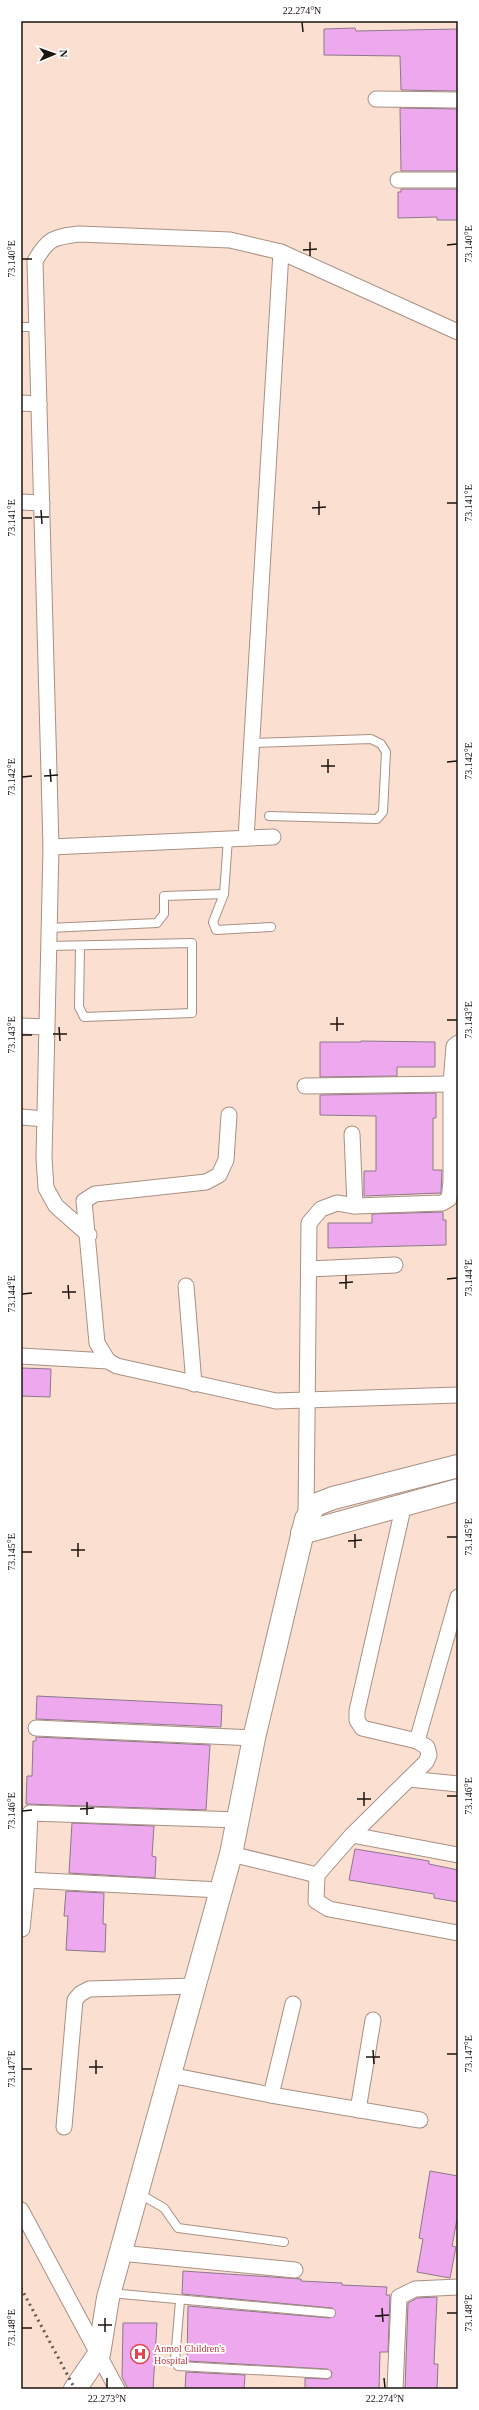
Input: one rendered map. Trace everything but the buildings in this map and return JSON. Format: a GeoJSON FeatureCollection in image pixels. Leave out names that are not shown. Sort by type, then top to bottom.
{"type":"FeatureCollection","features":[{"type":"Feature","properties":{"kind":"street"},"geometry":{"type":"LineString","coordinates":[[376,99],[458,100]]}},
{"type":"Feature","properties":{"kind":"street"},"geometry":{"type":"LineString","coordinates":[[398,180],[458,180]]}},
{"type":"Feature","properties":{"kind":"street"},"geometry":{"type":"LineString","coordinates":[[89,1236],[56,1206],[46,1188],[45,1119],[51,847],[35,261],[44,245],[56,236],[79,234],[230,240],[281,252],[458,332]]}},
{"type":"Feature","properties":{"kind":"street"},"geometry":{"type":"LineString","coordinates":[[246,838],[281,252]]}},
{"type":"Feature","properties":{"kind":"street"},"geometry":{"type":"LineString","coordinates":[[21,403],[39,404]]}},
{"type":"Feature","properties":{"kind":"street"},"geometry":{"type":"LineString","coordinates":[[21,502],[42,502]]}},
{"type":"Feature","properties":{"kind":"street"},"geometry":{"type":"LineString","coordinates":[[51,847],[273,836]]}},
{"type":"Feature","properties":{"kind":"street"},"geometry":{"type":"LineString","coordinates":[[21,1026],[47,1027]]}},
{"type":"Feature","properties":{"kind":"street"},"geometry":{"type":"LineString","coordinates":[[75,2389],[99,2354],[109,2293],[231,1854],[239,1820],[254,1738],[304,1526],[309,1401],[309,1223],[321,1209],[337,1203],[356,1206],[442,1203],[449,1199],[451,1182],[451,1084],[454,1046],[458,1043]]}},
{"type":"Feature","properties":{"kind":"street"},"geometry":{"type":"LineString","coordinates":[[305,1086],[451,1084]]}},
{"type":"Feature","properties":{"kind":"street"},"geometry":{"type":"LineString","coordinates":[[108,1361],[97,1343],[89,1236],[84,1202],[95,1194],[206,1182],[219,1174],[226,1160],[229,1115]]}},
{"type":"Feature","properties":{"kind":"street"},"geometry":{"type":"LineString","coordinates":[[21,1117],[45,1119]]}},
{"type":"Feature","properties":{"kind":"street"},"geometry":{"type":"LineString","coordinates":[[352,1134],[356,1206]]}},
{"type":"Feature","properties":{"kind":"street"},"geometry":{"type":"LineString","coordinates":[[309,1269],[395,1265]]}},
{"type":"Feature","properties":{"kind":"street"},"geometry":{"type":"LineString","coordinates":[[186,1286],[194,1384]]}},
{"type":"Feature","properties":{"kind":"street"},"geometry":{"type":"LineString","coordinates":[[21,1356],[108,1361],[117,1366],[276,1401],[458,1395]]}},
{"type":"Feature","properties":{"kind":"street"},"geometry":{"type":"LineString","coordinates":[[304,1526],[315,1505],[334,1498],[458,1466]]}},
{"type":"Feature","properties":{"kind":"street"},"geometry":{"type":"LineString","coordinates":[[304,1526],[404,1504],[458,1490]]}},
{"type":"Feature","properties":{"kind":"street"},"geometry":{"type":"LineString","coordinates":[[404,1504],[357,1711],[357,1720],[362,1728],[417,1741],[427,1747],[429,1755],[426,1762],[352,1836],[317,1875],[316,1901],[329,1909],[458,1933]]}},
{"type":"Feature","properties":{"kind":"street"},"geometry":{"type":"LineString","coordinates":[[417,1741],[458,1597]]}},
{"type":"Feature","properties":{"kind":"street"},"geometry":{"type":"LineString","coordinates":[[36,1728],[254,1738]]}},
{"type":"Feature","properties":{"kind":"street"},"geometry":{"type":"LineString","coordinates":[[409,1779],[458,1784]]}},
{"type":"Feature","properties":{"kind":"street"},"geometry":{"type":"LineString","coordinates":[[22,1929],[27,1880],[30,1813],[239,1820]]}},
{"type":"Feature","properties":{"kind":"street"},"geometry":{"type":"LineString","coordinates":[[352,1836],[458,1855]]}},
{"type":"Feature","properties":{"kind":"street"},"geometry":{"type":"LineString","coordinates":[[231,1854],[317,1875]]}},
{"type":"Feature","properties":{"kind":"street"},"geometry":{"type":"LineString","coordinates":[[27,1880],[220,1890]]}},
{"type":"Feature","properties":{"kind":"street"},"geometry":{"type":"LineString","coordinates":[[64,2127],[75,2000],[80,1994],[89,1989],[194,1986]]}},
{"type":"Feature","properties":{"kind":"street"},"geometry":{"type":"LineString","coordinates":[[271,2095],[292,2004]]}},
{"type":"Feature","properties":{"kind":"street"},"geometry":{"type":"LineString","coordinates":[[358,2110],[373,2020]]}},
{"type":"Feature","properties":{"kind":"street"},"geometry":{"type":"LineString","coordinates":[[170,2074],[271,2095],[420,2120]]}},
{"type":"Feature","properties":{"kind":"street"},"geometry":{"type":"LineString","coordinates":[[21,2210],[117,2389]]}},
{"type":"Feature","properties":{"kind":"street"},"geometry":{"type":"LineString","coordinates":[[120,2253],[295,2270]]}},
{"type":"Feature","properties":{"kind":"street"},"geometry":{"type":"LineString","coordinates":[[395,2389],[399,2297],[415,2289],[458,2288]]}},
{"type":"Feature","properties":{"kind":"lane"},"geometry":{"type":"LineString","coordinates":[[21,327],[37,327]]}},
{"type":"Feature","properties":{"kind":"lane"},"geometry":{"type":"LineString","coordinates":[[251,743],[371,739],[381,744],[386,752],[383,812],[377,819],[268,816]]}},
{"type":"Feature","properties":{"kind":"lane"},"geometry":{"type":"LineString","coordinates":[[228,839],[224,894],[213,922],[216,930],[271,927]]}},
{"type":"Feature","properties":{"kind":"lane"},"geometry":{"type":"LineString","coordinates":[[49,928],[157,923],[164,914],[164,896],[224,894]]}},
{"type":"Feature","properties":{"kind":"lane"},"geometry":{"type":"LineString","coordinates":[[49,946],[192,942],[192,1013],[84,1017],[79,1008],[80,946]]}},
{"type":"Feature","properties":{"kind":"lane"},"geometry":{"type":"LineString","coordinates":[[137,2193],[164,2208],[170,2220],[178,2228],[284,2242]]}},
{"type":"Feature","properties":{"kind":"lane"},"geometry":{"type":"LineString","coordinates":[[109,2293],[180,2301],[331,2313]]}},
{"type":"Feature","properties":{"kind":"lane"},"geometry":{"type":"LineString","coordinates":[[180,2301],[175,2359],[178,2366],[327,2374]]}},
{"type":"Feature","properties":{"kind":"railway"},"geometry":{"type":"LineString","coordinates":[[21,2288],[75,2389]]}},
{"type":"Feature","properties":{"kind":"place","name":"Anmol Children's Hospital"},"geometry":{"type":"Point","coordinates":[140,2354]}}]}
